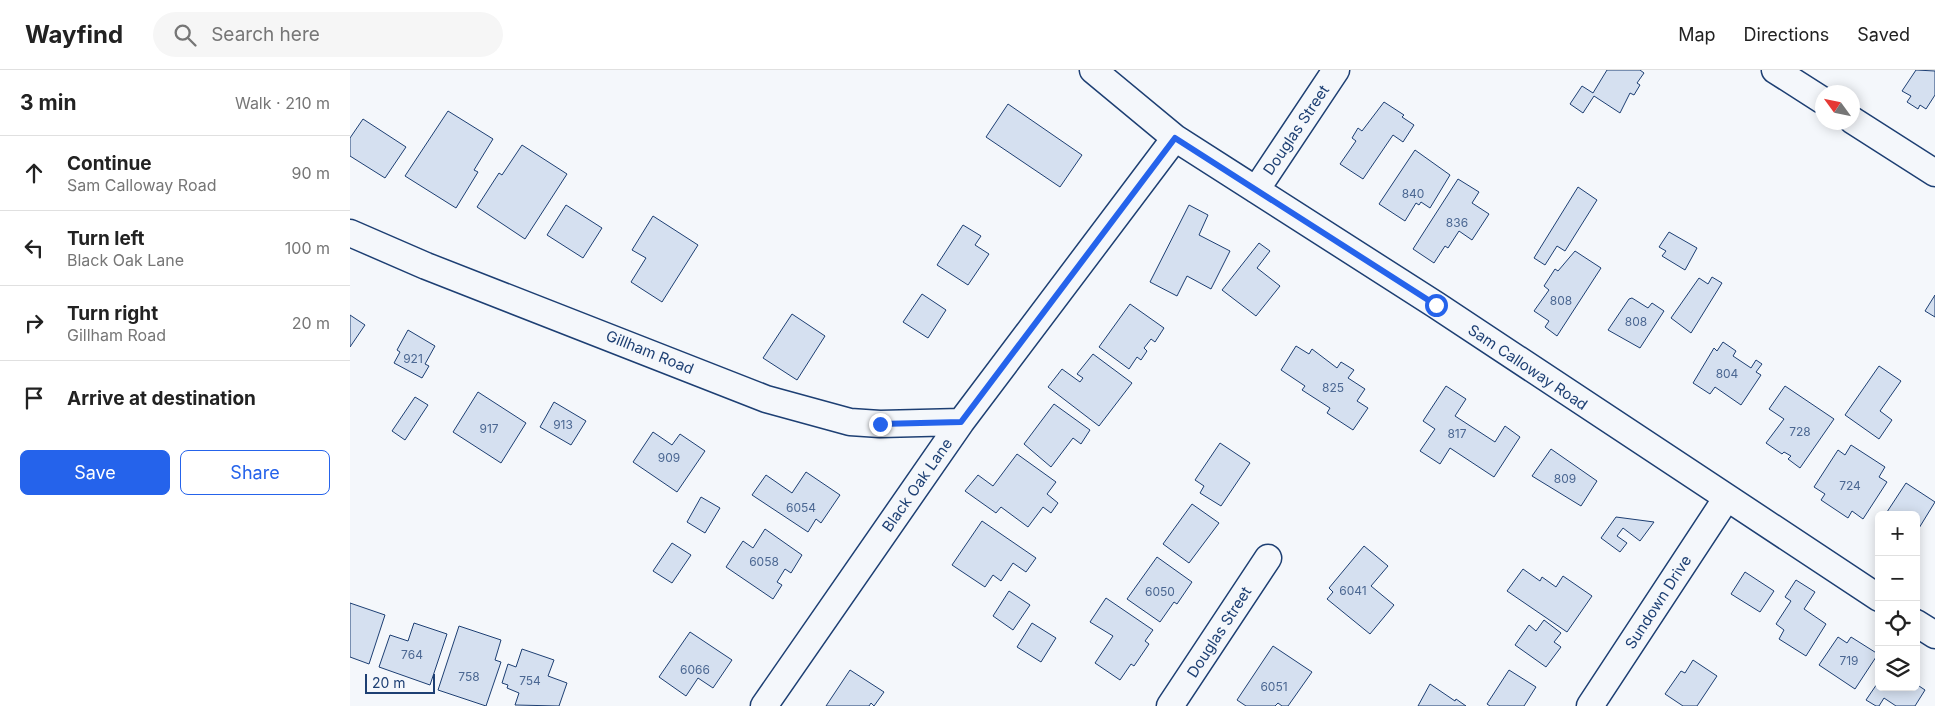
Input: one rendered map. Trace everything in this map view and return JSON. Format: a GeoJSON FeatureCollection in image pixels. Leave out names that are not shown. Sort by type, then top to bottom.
{"type":"FeatureCollection","features":[{"type":"Feature","properties":{"kind":"street"},"geometry":{"type":"LineString","coordinates":[[1093,70],[1175,138]]}},
{"type":"Feature","properties":{"kind":"street","name":"Douglas Street"},"geometry":{"type":"LineString","coordinates":[[1256,190],[1336,70]]}},
{"type":"Feature","properties":{"kind":"street"},"geometry":{"type":"LineString","coordinates":[[1776,70],[1815,95]]}},
{"type":"Feature","properties":{"kind":"street"},"geometry":{"type":"LineString","coordinates":[[1860,125],[1935,173]]}},
{"type":"Feature","properties":{"kind":"street","name":"Sam Calloway Road"},"geometry":{"type":"LineString","coordinates":[[1175,138],[1436,305],[1726,499],[1875,595]]}},
{"type":"Feature","properties":{"kind":"street","name":"Black Oak Lane"},"geometry":{"type":"LineString","coordinates":[[764,706],[961,422],[1175,138]]}},
{"type":"Feature","properties":{"kind":"street","name":"Gillham Road"},"geometry":{"type":"LineString","coordinates":[[350,232],[426,266],[766,399],[850,422],[880,424],[961,422]]}},
{"type":"Feature","properties":{"kind":"street","name":"Sundown Drive"},"geometry":{"type":"LineString","coordinates":[[1590,706],[1726,499]]}},
{"type":"Feature","properties":{"kind":"street","name":"Douglas Street"},"geometry":{"type":"LineString","coordinates":[[1170,706],[1268,558]]}},
{"type":"Feature","properties":{"kind":"street"},"geometry":{"type":"LineString","coordinates":[[1920,625],[1935,635]]}},
{"type":"Feature","properties":{"kind":"building"},"geometry":{"type":"Polygon","coordinates":[[[1607,70],[1640,70],[1644,73],[1637,83],[1640,85],[1634,95],[1630,93],[1620,113],[1594,96],[1583,113],[1570,104],[1582,86],[1593,93],[1607,70]]]}},
{"type":"Feature","properties":{"kind":"building"},"geometry":{"type":"Polygon","coordinates":[[[1916,70],[1935,71],[1935,95],[1926,109],[1920,105],[1918,109],[1907,102],[1911,96],[1902,91],[1916,70]]]}},
{"type":"Feature","properties":{"kind":"building"},"geometry":{"type":"Polygon","coordinates":[[[1384,102],[1404,115],[1402,117],[1414,125],[1403,142],[1393,135],[1363,179],[1340,164],[1356,141],[1352,138],[1358,128],[1362,131],[1384,102]]]}},
{"type":"Feature","properties":{"kind":"building"},"geometry":{"type":"Polygon","coordinates":[[[1008,104],[1082,155],[1060,187],[986,137],[1008,104]]]}},
{"type":"Feature","properties":{"kind":"building"},"geometry":{"type":"Polygon","coordinates":[[[448,111],[493,139],[474,170],[478,172],[456,208],[405,176],[448,111]]]}},
{"type":"Feature","properties":{"kind":"building"},"geometry":{"type":"Polygon","coordinates":[[[363,119],[406,147],[385,178],[350,156],[350,138],[363,119]]]}},
{"type":"Feature","properties":{"kind":"building"},"geometry":{"type":"Polygon","coordinates":[[[522,145],[567,174],[525,239],[477,207],[499,173],[502,175],[522,145]]]}},
{"type":"Feature","properties":{"kind":"building"},"geometry":{"type":"Polygon","coordinates":[[[1415,150],[1450,175],[1430,208],[1421,202],[1419,205],[1416,203],[1405,221],[1379,204],[1415,150]]]}},
{"type":"Feature","properties":{"kind":"building"},"geometry":{"type":"Polygon","coordinates":[[[1458,179],[1479,192],[1472,203],[1489,214],[1472,240],[1459,231],[1448,248],[1445,246],[1434,263],[1413,249],[1458,179]]]}},
{"type":"Feature","properties":{"kind":"building"},"geometry":{"type":"Polygon","coordinates":[[[1578,187],[1597,200],[1565,251],[1557,246],[1545,265],[1534,258],[1578,187]]]}},
{"type":"Feature","properties":{"kind":"building"},"geometry":{"type":"Polygon","coordinates":[[[566,205],[602,228],[583,258],[547,235],[566,205]]]}},
{"type":"Feature","properties":{"kind":"building"},"geometry":{"type":"Polygon","coordinates":[[[1189,205],[1208,215],[1199,235],[1230,251],[1211,289],[1187,276],[1177,296],[1150,282],[1189,205]]]}},
{"type":"Feature","properties":{"kind":"building"},"geometry":{"type":"Polygon","coordinates":[[[653,216],[698,245],[662,302],[631,282],[646,258],[632,250],[653,216]]]}},
{"type":"Feature","properties":{"kind":"building"},"geometry":{"type":"Polygon","coordinates":[[[963,225],[981,236],[975,245],[989,254],[968,285],[937,265],[963,225]]]}},
{"type":"Feature","properties":{"kind":"building"},"geometry":{"type":"Polygon","coordinates":[[[1669,232],[1697,248],[1685,270],[1662,256],[1666,251],[1659,247],[1669,232]]]}},
{"type":"Feature","properties":{"kind":"building"},"geometry":{"type":"Polygon","coordinates":[[[1259,243],[1270,251],[1257,268],[1280,286],[1256,316],[1222,290],[1259,243]]]}},
{"type":"Feature","properties":{"kind":"building"},"geometry":{"type":"Polygon","coordinates":[[[1575,251],[1601,268],[1557,336],[1545,327],[1549,321],[1534,311],[1549,290],[1544,286],[1555,269],[1558,271],[1575,251]]]}},
{"type":"Feature","properties":{"kind":"building"},"geometry":{"type":"Polygon","coordinates":[[[1712,277],[1722,283],[1691,333],[1671,318],[1699,278],[1708,284],[1712,277]]]}},
{"type":"Feature","properties":{"kind":"building"},"geometry":{"type":"Polygon","coordinates":[[[922,294],[946,310],[928,338],[903,322],[922,294]]]}},
{"type":"Feature","properties":{"kind":"building"},"geometry":{"type":"Polygon","coordinates":[[[1935,295],[1935,317],[1925,311],[1935,295]]]}},
{"type":"Feature","properties":{"kind":"building"},"geometry":{"type":"Polygon","coordinates":[[[1632,298],[1648,308],[1652,303],[1664,311],[1640,348],[1608,330],[1629,299],[1632,298]]]}},
{"type":"Feature","properties":{"kind":"building"},"geometry":{"type":"Polygon","coordinates":[[[1130,304],[1164,328],[1155,342],[1151,339],[1144,348],[1147,351],[1141,360],[1137,357],[1129,369],[1099,347],[1130,304]]]}},
{"type":"Feature","properties":{"kind":"building"},"geometry":{"type":"Polygon","coordinates":[[[792,314],[825,336],[797,380],[763,358],[792,314]]]}},
{"type":"Feature","properties":{"kind":"building"},"geometry":{"type":"Polygon","coordinates":[[[350,315],[365,325],[350,347],[350,315]]]}},
{"type":"Feature","properties":{"kind":"building"},"geometry":{"type":"Polygon","coordinates":[[[408,330],[435,346],[425,364],[429,366],[422,378],[394,363],[400,352],[397,350],[408,330]]]}},
{"type":"Feature","properties":{"kind":"building"},"geometry":{"type":"Polygon","coordinates":[[[1723,342],[1736,351],[1733,356],[1751,368],[1756,360],[1762,364],[1756,372],[1761,375],[1741,405],[1715,387],[1710,394],[1693,383],[1714,348],[1717,351],[1723,342]]]}},
{"type":"Feature","properties":{"kind":"building"},"geometry":{"type":"Polygon","coordinates":[[[1296,346],[1309,354],[1312,349],[1337,368],[1341,362],[1354,370],[1348,378],[1365,389],[1357,401],[1368,408],[1353,430],[1327,413],[1330,408],[1302,390],[1305,386],[1281,370],[1296,346]]]}},
{"type":"Feature","properties":{"kind":"building"},"geometry":{"type":"Polygon","coordinates":[[[1093,354],[1132,383],[1099,426],[1048,387],[1062,369],[1080,382],[1083,378],[1077,374],[1093,354]]]}},
{"type":"Feature","properties":{"kind":"building"},"geometry":{"type":"Polygon","coordinates":[[[1879,366],[1901,381],[1880,411],[1892,420],[1879,439],[1845,415],[1879,366]]]}},
{"type":"Feature","properties":{"kind":"building"},"geometry":{"type":"Polygon","coordinates":[[[1446,386],[1466,399],[1455,416],[1495,442],[1505,426],[1520,437],[1494,477],[1450,448],[1440,464],[1420,451],[1435,429],[1423,421],[1446,386]]]}},
{"type":"Feature","properties":{"kind":"building"},"geometry":{"type":"Polygon","coordinates":[[[1785,386],[1834,419],[1800,468],[1788,459],[1791,456],[1784,452],[1782,454],[1766,443],[1784,419],[1769,409],[1785,386]]]}},
{"type":"Feature","properties":{"kind":"building"},"geometry":{"type":"Polygon","coordinates":[[[478,392],[526,423],[501,463],[453,432],[478,392]]]}},
{"type":"Feature","properties":{"kind":"building"},"geometry":{"type":"Polygon","coordinates":[[[415,397],[428,405],[405,440],[392,431],[415,397]]]}},
{"type":"Feature","properties":{"kind":"building"},"geometry":{"type":"Polygon","coordinates":[[[554,402],[586,421],[571,445],[540,427],[554,402]]]}},
{"type":"Feature","properties":{"kind":"building"},"geometry":{"type":"Polygon","coordinates":[[[1054,404],[1090,430],[1081,444],[1073,438],[1051,467],[1024,444],[1054,404]]]}},
{"type":"Feature","properties":{"kind":"building"},"geometry":{"type":"Polygon","coordinates":[[[653,432],[672,445],[680,434],[705,451],[677,492],[633,462],[653,432]]]}},
{"type":"Feature","properties":{"kind":"building"},"geometry":{"type":"Polygon","coordinates":[[[1220,443],[1250,463],[1221,506],[1200,493],[1204,486],[1195,480],[1220,443]]]}},
{"type":"Feature","properties":{"kind":"building"},"geometry":{"type":"Polygon","coordinates":[[[1851,445],[1885,467],[1879,477],[1887,482],[1863,519],[1852,511],[1848,518],[1821,500],[1825,494],[1814,487],[1838,450],[1845,455],[1851,445]]]}},
{"type":"Feature","properties":{"kind":"building"},"geometry":{"type":"Polygon","coordinates":[[[1551,449],[1597,481],[1581,506],[1532,476],[1551,449]]]}},
{"type":"Feature","properties":{"kind":"building"},"geometry":{"type":"Polygon","coordinates":[[[1017,454],[1056,482],[1047,494],[1058,503],[1051,513],[1043,507],[1028,527],[1001,507],[996,513],[965,491],[978,475],[993,486],[1017,454]]]}},
{"type":"Feature","properties":{"kind":"building"},"geometry":{"type":"Polygon","coordinates":[[[806,472],[840,495],[821,523],[816,519],[808,532],[752,495],[766,475],[792,493],[806,472]]]}},
{"type":"Feature","properties":{"kind":"building"},"geometry":{"type":"Polygon","coordinates":[[[1906,483],[1935,502],[1920,526],[1920,511],[1888,511],[1906,483]]]}},
{"type":"Feature","properties":{"kind":"building"},"geometry":{"type":"Polygon","coordinates":[[[701,497],[720,508],[705,533],[687,522],[701,497]]]}},
{"type":"Feature","properties":{"kind":"building"},"geometry":{"type":"Polygon","coordinates":[[[1192,504],[1219,523],[1189,563],[1163,544],[1192,504]]]}},
{"type":"Feature","properties":{"kind":"building"},"geometry":{"type":"Polygon","coordinates":[[[1616,517],[1654,522],[1640,541],[1623,528],[1617,536],[1627,543],[1620,552],[1601,538],[1616,517]]]}},
{"type":"Feature","properties":{"kind":"building"},"geometry":{"type":"Polygon","coordinates":[[[982,521],[1036,558],[1026,572],[1013,563],[1001,581],[993,575],[985,587],[952,565],[982,521]]]}},
{"type":"Feature","properties":{"kind":"building"},"geometry":{"type":"Polygon","coordinates":[[[765,529],[802,555],[791,573],[785,569],[777,582],[782,585],[773,599],[726,567],[743,541],[753,548],[765,529]]]}},
{"type":"Feature","properties":{"kind":"building"},"geometry":{"type":"Polygon","coordinates":[[[672,543],[691,555],[672,583],[653,571],[672,543]]]}},
{"type":"Feature","properties":{"kind":"building"},"geometry":{"type":"Polygon","coordinates":[[[1364,546],[1388,566],[1371,586],[1394,605],[1370,634],[1327,599],[1333,592],[1329,588],[1364,546]]]}},
{"type":"Feature","properties":{"kind":"building"},"geometry":{"type":"Polygon","coordinates":[[[1157,557],[1192,582],[1177,604],[1174,602],[1160,622],[1127,599],[1157,557]]]}},
{"type":"Feature","properties":{"kind":"building"},"geometry":{"type":"Polygon","coordinates":[[[1523,569],[1540,581],[1542,577],[1556,587],[1563,576],[1592,596],[1567,632],[1507,591],[1523,569]]]}},
{"type":"Feature","properties":{"kind":"building"},"geometry":{"type":"Polygon","coordinates":[[[1745,572],[1774,591],[1760,612],[1731,594],[1745,572]]]}},
{"type":"Feature","properties":{"kind":"building"},"geometry":{"type":"Polygon","coordinates":[[[1796,580],[1815,592],[1804,609],[1826,624],[1806,656],[1779,639],[1784,630],[1776,624],[1791,601],[1785,597],[1796,580]]]}},
{"type":"Feature","properties":{"kind":"building"},"geometry":{"type":"Polygon","coordinates":[[[1009,591],[1030,605],[1013,630],[993,616],[1009,591]]]}},
{"type":"Feature","properties":{"kind":"building"},"geometry":{"type":"Polygon","coordinates":[[[1106,598],[1153,630],[1145,641],[1149,644],[1134,666],[1131,664],[1120,680],[1095,663],[1113,636],[1090,622],[1106,598]]]}},
{"type":"Feature","properties":{"kind":"building"},"geometry":{"type":"Polygon","coordinates":[[[350,603],[385,615],[369,664],[350,657],[350,603]]]}},
{"type":"Feature","properties":{"kind":"building"},"geometry":{"type":"Polygon","coordinates":[[[1544,620],[1561,633],[1554,642],[1561,647],[1546,667],[1515,645],[1529,625],[1536,631],[1544,620]]]}},
{"type":"Feature","properties":{"kind":"building"},"geometry":{"type":"Polygon","coordinates":[[[414,623],[447,634],[430,685],[379,667],[390,635],[408,641],[414,623]]]}},
{"type":"Feature","properties":{"kind":"building"},"geometry":{"type":"Polygon","coordinates":[[[1032,623],[1056,638],[1041,662],[1017,647],[1032,623]]]}},
{"type":"Feature","properties":{"kind":"building"},"geometry":{"type":"Polygon","coordinates":[[[459,626],[501,640],[495,660],[501,662],[486,706],[438,690],[459,626]]]}},
{"type":"Feature","properties":{"kind":"building"},"geometry":{"type":"Polygon","coordinates":[[[690,632],[732,660],[713,688],[698,678],[686,696],[659,677],[690,632]]]}},
{"type":"Feature","properties":{"kind":"building"},"geometry":{"type":"Polygon","coordinates":[[[1838,637],[1847,643],[1851,637],[1875,652],[1875,659],[1855,689],[1819,665],[1838,637]]]}},
{"type":"Feature","properties":{"kind":"building"},"geometry":{"type":"Polygon","coordinates":[[[1273,646],[1312,672],[1288,706],[1282,706],[1278,703],[1275,706],[1246,706],[1237,700],[1273,646]]]}},
{"type":"Feature","properties":{"kind":"building"},"geometry":{"type":"Polygon","coordinates":[[[522,649],[554,660],[548,676],[567,683],[559,706],[515,705],[519,693],[507,688],[508,685],[502,683],[508,664],[516,667],[522,649]]]}},
{"type":"Feature","properties":{"kind":"building"},"geometry":{"type":"Polygon","coordinates":[[[1693,660],[1717,676],[1697,706],[1683,706],[1665,694],[1681,671],[1685,673],[1693,660]]]}},
{"type":"Feature","properties":{"kind":"building"},"geometry":{"type":"Polygon","coordinates":[[[850,670],[884,692],[874,706],[871,703],[869,706],[826,706],[850,670]]]}},
{"type":"Feature","properties":{"kind":"building"},"geometry":{"type":"Polygon","coordinates":[[[1509,670],[1536,687],[1524,706],[1490,706],[1487,704],[1509,670]]]}},
{"type":"Feature","properties":{"kind":"building"},"geometry":{"type":"Polygon","coordinates":[[[1430,684],[1455,701],[1456,699],[1466,706],[1418,706],[1430,684]]]}},
{"type":"Feature","properties":{"kind":"building"},"geometry":{"type":"Polygon","coordinates":[[[1875,687],[1875,691],[1920,691],[1920,687],[1925,690],[1915,706],[1896,706],[1884,698],[1879,706],[1876,706],[1866,700],[1875,687]]]}},
{"type":"Feature","properties":{"kind":"route"},"geometry":{"type":"LineString","coordinates":[[880,424],[961,422],[1175,138],[1436,305]]}}]}
